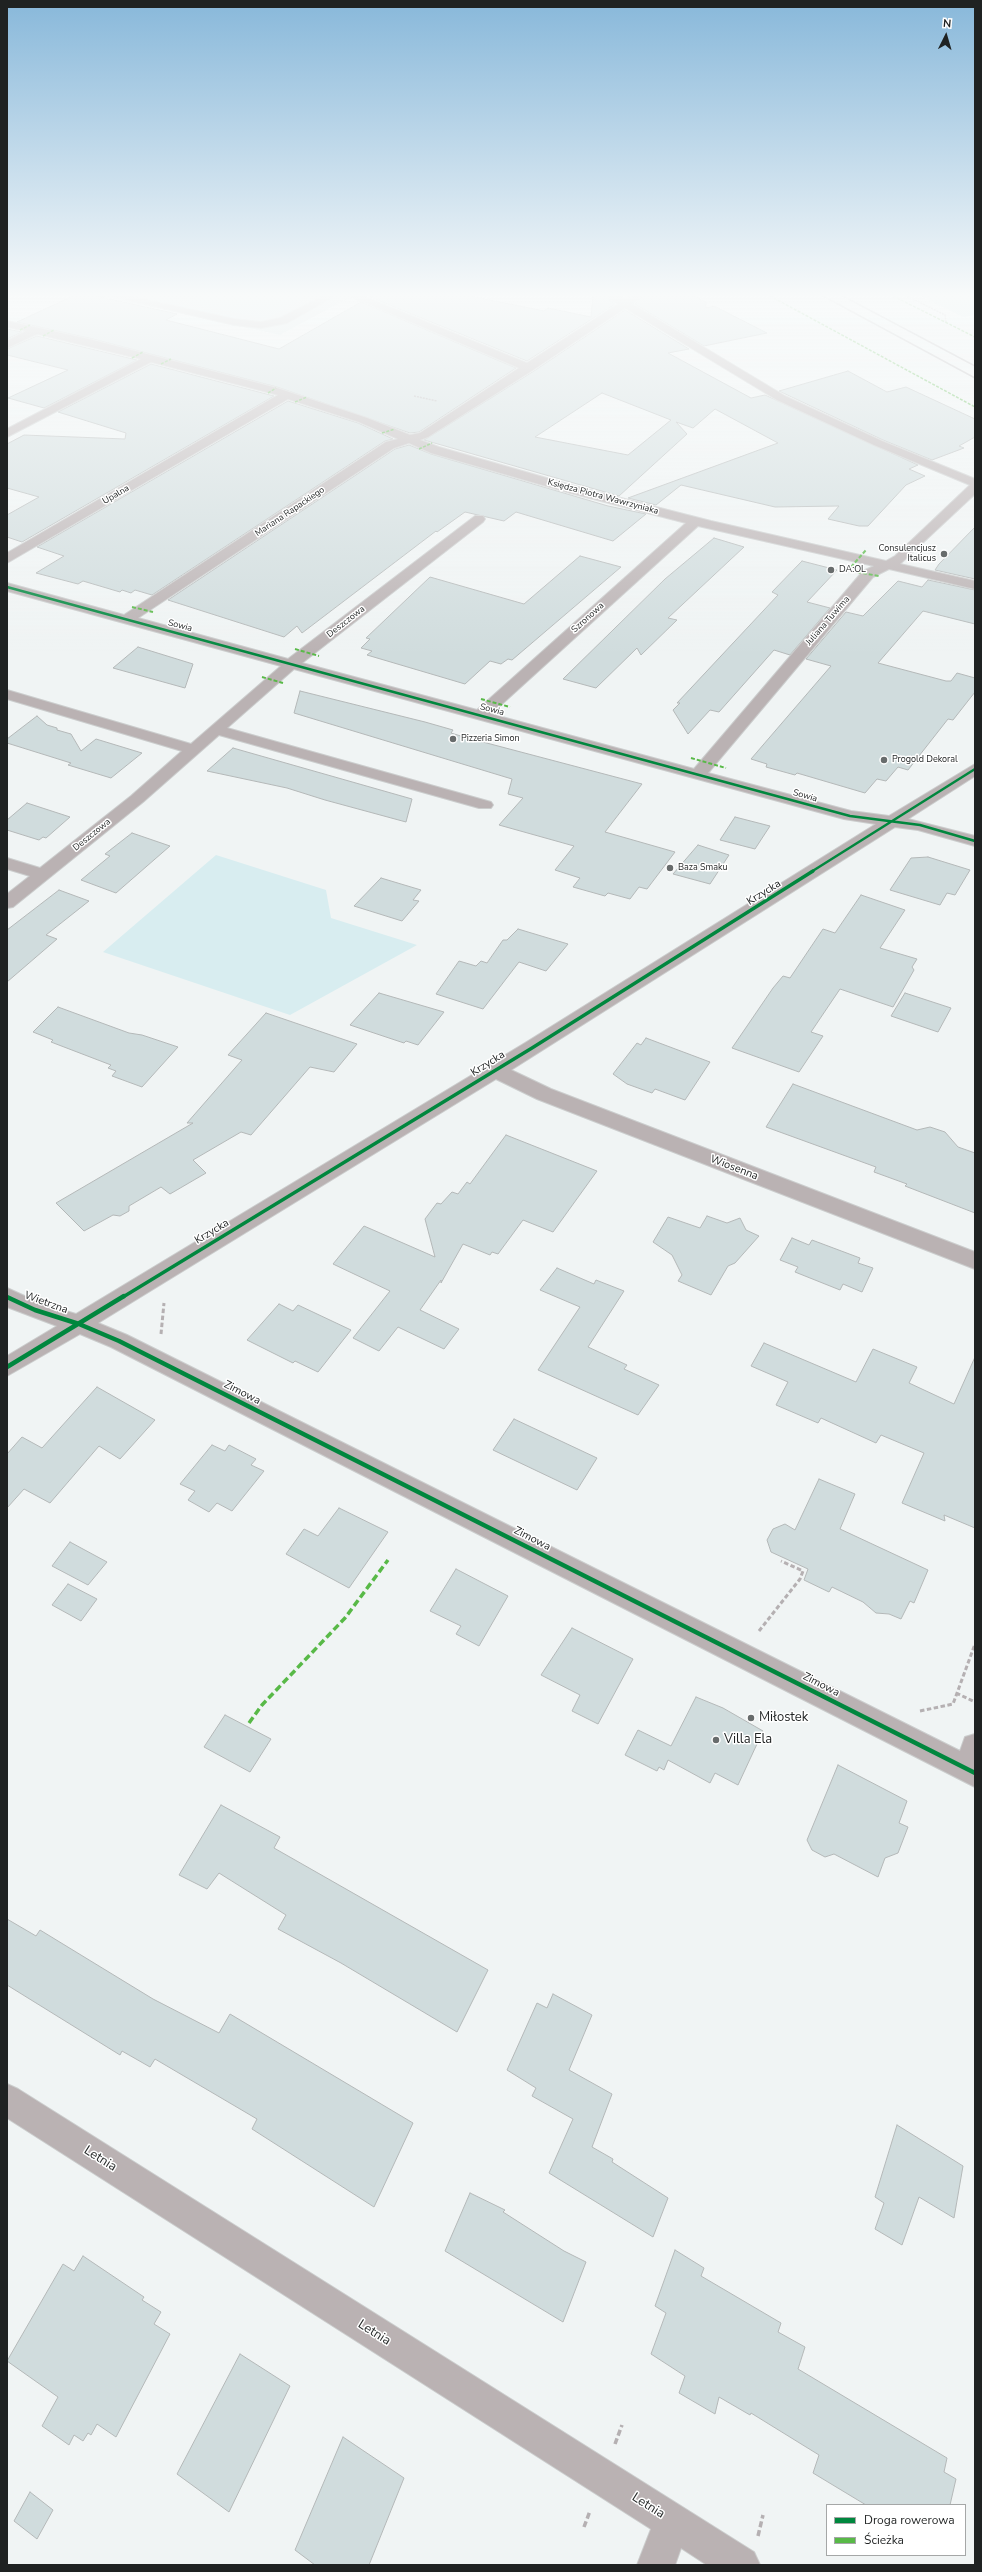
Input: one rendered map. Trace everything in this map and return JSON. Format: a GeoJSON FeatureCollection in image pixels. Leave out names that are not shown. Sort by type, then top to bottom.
{"type":"FeatureCollection","features":[{"type":"Feature","properties":{"kind":"street"},"geometry":{"type":"LineString","coordinates":[[7,434],[41,416]]}},
{"type":"Feature","properties":{"kind":"street","name":"Upalna"},"geometry":{"type":"LineString","coordinates":[[7,559],[251,416]]}},
{"type":"Feature","properties":{"kind":"street","name":"Księdza Piotra Wawrzyniaka"},"geometry":{"type":"LineString","coordinates":[[351,416],[408,439],[500,469],[696,521],[975,585]]}},
{"type":"Feature","properties":{"kind":"street","name":"Mariana Rapackiego"},"geometry":{"type":"LineString","coordinates":[[127,620],[390,445],[424,435],[454,416]]}},
{"type":"Feature","properties":{"kind":"street"},"geometry":{"type":"LineString","coordinates":[[820,416],[878,443],[975,483]]}},
{"type":"Feature","properties":{"kind":"street","name":"Juliana Tuwima"},"geometry":{"type":"LineString","coordinates":[[698,774],[868,574],[900,559],[975,487]]}},
{"type":"Feature","properties":{"kind":"street","name":"Deszczowa"},"geometry":{"type":"LineString","coordinates":[[7,903],[194,750],[292,664],[479,519]]}},
{"type":"Feature","properties":{"kind":"street","name":"Szronowa"},"geometry":{"type":"LineString","coordinates":[[481,716],[696,521]]}},
{"type":"Feature","properties":{"kind":"street","name":"Sowia"},"geometry":{"type":"LineString","coordinates":[[7,587],[698,774],[832,812],[891,823],[920,825],[975,841]]}},
{"type":"Feature","properties":{"kind":"street"},"geometry":{"type":"LineString","coordinates":[[7,694],[194,750]]}},
{"type":"Feature","properties":{"kind":"street"},"geometry":{"type":"LineString","coordinates":[[217,730],[485,805]]}},
{"type":"Feature","properties":{"kind":"street","name":"Krzycka"},"geometry":{"type":"LineString","coordinates":[[7,1367],[495,1070],[975,769]]}},
{"type":"Feature","properties":{"kind":"street"},"geometry":{"type":"LineString","coordinates":[[7,863],[43,875]]}},
{"type":"Feature","properties":{"kind":"street","name":"Wiosenna"},"geometry":{"type":"LineString","coordinates":[[495,1070],[544,1094],[975,1261]]}},
{"type":"Feature","properties":{"kind":"street","name":"Wietrzna"},"geometry":{"type":"LineString","coordinates":[[7,1297],[35,1310],[79,1324]]}},
{"type":"Feature","properties":{"kind":"street","name":"Zimowa"},"geometry":{"type":"LineString","coordinates":[[79,1324],[166,1365],[872,1721],[972,1763]]}},
{"type":"Feature","properties":{"kind":"street","name":"Letnia"},"geometry":{"type":"LineString","coordinates":[[7,2100],[741,2565]]}},
{"type":"Feature","properties":{"kind":"street"},"geometry":{"type":"LineString","coordinates":[[656,2565],[672,2521]]}},
{"type":"Feature","properties":{"kind":"path"},"geometry":{"type":"LineString","coordinates":[[745,1657],[763,1623],[800,1579],[803,1571],[781,1561]]}},
{"type":"Feature","properties":{"kind":"path"},"geometry":{"type":"LineString","coordinates":[[872,1721],[953,1704],[975,1644]]}},
{"type":"Feature","properties":{"kind":"path"},"geometry":{"type":"LineString","coordinates":[[956,1693],[975,1702]]}},
{"type":"Feature","properties":{"kind":"shaded area"},"geometry":{"type":"Polygon","coordinates":[[[216,855],[326,890],[331,918],[417,945],[290,1015],[103,952],[216,855]]]}},
{"type":"Feature","properties":{"kind":"building"},"geometry":{"type":"Polygon","coordinates":[[[71,416],[239,416],[22,542],[7,537],[7,515],[39,497],[7,488],[7,444],[24,435],[125,439],[126,433],[71,416]]]}},
{"type":"Feature","properties":{"kind":"building"},"geometry":{"type":"Polygon","coordinates":[[[262,416],[336,416],[358,423],[393,439],[385,441],[152,595],[135,590],[131,593],[122,590],[120,592],[83,581],[78,584],[36,573],[64,556],[37,547],[262,416]]]}},
{"type":"Feature","properties":{"kind":"building"},"geometry":{"type":"Polygon","coordinates":[[[361,416],[443,416],[419,432],[410,433],[361,416]]]}},
{"type":"Feature","properties":{"kind":"building"},"geometry":{"type":"Polygon","coordinates":[[[462,416],[567,416],[535,437],[628,455],[671,420],[661,416],[707,416],[693,428],[676,422],[687,434],[619,496],[424,440],[462,416]]]}},
{"type":"Feature","properties":{"kind":"building"},"geometry":{"type":"Polygon","coordinates":[[[728,416],[811,416],[918,465],[909,469],[925,476],[906,485],[868,526],[859,526],[828,519],[839,506],[775,507],[681,485],[656,505],[628,498],[778,443],[728,416]]]}},
{"type":"Feature","properties":{"kind":"building"},"geometry":{"type":"Polygon","coordinates":[[[832,416],[969,416],[975,419],[975,437],[959,446],[964,448],[932,460],[883,440],[832,416]]]}},
{"type":"Feature","properties":{"kind":"building"},"geometry":{"type":"Polygon","coordinates":[[[409,445],[431,454],[608,506],[646,514],[613,541],[516,512],[504,521],[465,512],[437,532],[436,531],[302,633],[297,626],[284,637],[168,600],[395,449],[409,445]]]}},
{"type":"Feature","properties":{"kind":"building"},"geometry":{"type":"Polygon","coordinates":[[[975,527],[975,579],[935,570],[939,564],[975,527]]]}},
{"type":"Feature","properties":{"kind":"building"},"geometry":{"type":"Polygon","coordinates":[[[714,538],[744,547],[668,618],[677,620],[641,655],[637,648],[596,688],[563,679],[665,579],[714,538]]]}},
{"type":"Feature","properties":{"kind":"building"},"geometry":{"type":"Polygon","coordinates":[[[580,556],[621,567],[512,660],[508,659],[501,664],[490,661],[465,684],[367,655],[372,651],[361,648],[370,639],[366,638],[430,577],[524,604],[580,556]]]}},
{"type":"Feature","properties":{"kind":"building"},"geometry":{"type":"Polygon","coordinates":[[[802,561],[837,570],[807,602],[830,608],[790,655],[774,650],[719,712],[710,710],[688,734],[673,710],[680,703],[677,703],[778,595],[772,592],[802,561]]]}},
{"type":"Feature","properties":{"kind":"building"},"geometry":{"type":"Polygon","coordinates":[[[928,580],[975,590],[975,624],[923,611],[878,663],[946,681],[951,681],[957,673],[975,678],[975,692],[953,720],[948,719],[908,770],[898,767],[886,781],[877,779],[865,793],[797,773],[795,775],[766,767],[767,764],[751,759],[831,666],[806,659],[846,612],[863,616],[898,581],[922,587],[928,580]]]}},
{"type":"Feature","properties":{"kind":"building"},"geometry":{"type":"Polygon","coordinates":[[[138,647],[193,664],[185,688],[113,668],[138,647]]]}},
{"type":"Feature","properties":{"kind":"building"},"geometry":{"type":"Polygon","coordinates":[[[300,691],[425,722],[453,730],[451,733],[464,737],[642,784],[605,832],[675,852],[647,889],[639,887],[630,899],[608,893],[605,896],[573,887],[580,878],[555,870],[574,846],[499,825],[523,798],[508,794],[512,779],[294,713],[300,691]]]}},
{"type":"Feature","properties":{"kind":"building"},"geometry":{"type":"Polygon","coordinates":[[[37,716],[47,725],[71,734],[81,751],[96,739],[142,753],[111,778],[68,765],[71,763],[7,743],[7,739],[37,716]]]}},
{"type":"Feature","properties":{"kind":"building"},"geometry":{"type":"Polygon","coordinates":[[[233,748],[412,799],[406,822],[287,788],[207,771],[233,748]]]}},
{"type":"Feature","properties":{"kind":"building"},"geometry":{"type":"Polygon","coordinates":[[[27,803],[70,817],[46,838],[43,837],[39,840],[7,830],[7,820],[27,803]]]}},
{"type":"Feature","properties":{"kind":"building"},"geometry":{"type":"Polygon","coordinates":[[[735,817],[770,826],[755,849],[720,840],[735,817]]]}},
{"type":"Feature","properties":{"kind":"building"},"geometry":{"type":"Polygon","coordinates":[[[132,833],[170,846],[116,893],[81,880],[110,856],[105,854],[132,833]]]}},
{"type":"Feature","properties":{"kind":"building"},"geometry":{"type":"Polygon","coordinates":[[[698,845],[729,855],[710,884],[673,874],[698,845]]]}},
{"type":"Feature","properties":{"kind":"building"},"geometry":{"type":"Polygon","coordinates":[[[928,857],[970,870],[955,895],[947,893],[940,905],[890,890],[911,858],[928,857]]]}},
{"type":"Feature","properties":{"kind":"building"},"geometry":{"type":"Polygon","coordinates":[[[381,878],[421,890],[413,900],[419,901],[402,921],[354,906],[381,878]]]}},
{"type":"Feature","properties":{"kind":"building"},"geometry":{"type":"Polygon","coordinates":[[[59,890],[89,901],[46,935],[57,939],[7,982],[7,930],[59,890]]]}},
{"type":"Feature","properties":{"kind":"building"},"geometry":{"type":"Polygon","coordinates":[[[861,895],[905,910],[880,948],[917,959],[912,967],[914,970],[893,1007],[840,989],[811,1032],[823,1036],[799,1072],[732,1048],[773,988],[783,976],[790,978],[823,929],[835,933],[861,895]]]}},
{"type":"Feature","properties":{"kind":"building"},"geometry":{"type":"Polygon","coordinates":[[[518,929],[568,944],[546,971],[519,962],[483,1009],[436,994],[459,961],[476,966],[481,961],[487,963],[503,940],[507,940],[518,929]]]}},
{"type":"Feature","properties":{"kind":"building"},"geometry":{"type":"Polygon","coordinates":[[[379,993],[444,1012],[418,1045],[406,1041],[404,1043],[350,1025],[379,993]]]}},
{"type":"Feature","properties":{"kind":"building"},"geometry":{"type":"Polygon","coordinates":[[[905,993],[951,1008],[938,1032],[891,1016],[905,993]]]}},
{"type":"Feature","properties":{"kind":"building"},"geometry":{"type":"Polygon","coordinates":[[[58,1007],[129,1033],[142,1035],[178,1047],[142,1087],[112,1076],[116,1071],[108,1068],[111,1065],[51,1042],[53,1040],[33,1032],[58,1007]]]}},
{"type":"Feature","properties":{"kind":"building"},"geometry":{"type":"Polygon","coordinates":[[[266,1013],[357,1044],[334,1072],[310,1067],[251,1135],[241,1132],[193,1160],[206,1173],[170,1194],[161,1187],[129,1206],[129,1211],[120,1216],[113,1215],[84,1231],[56,1203],[193,1123],[187,1123],[242,1060],[228,1055],[266,1013]]]}},
{"type":"Feature","properties":{"kind":"building"},"geometry":{"type":"Polygon","coordinates":[[[646,1038],[710,1062],[685,1100],[655,1089],[652,1093],[627,1084],[613,1074],[637,1043],[641,1045],[646,1038]]]}},
{"type":"Feature","properties":{"kind":"building"},"geometry":{"type":"Polygon","coordinates":[[[793,1084],[917,1130],[930,1127],[945,1132],[958,1147],[975,1153],[975,1213],[905,1186],[907,1184],[874,1172],[876,1167],[766,1127],[793,1084]]]}},
{"type":"Feature","properties":{"kind":"building"},"geometry":{"type":"Polygon","coordinates":[[[506,1135],[597,1171],[553,1232],[523,1220],[498,1254],[492,1252],[490,1255],[463,1244],[441,1283],[441,1280],[420,1310],[459,1329],[444,1349],[398,1327],[379,1351],[353,1338],[390,1291],[333,1264],[364,1226],[435,1257],[425,1219],[437,1203],[441,1204],[452,1192],[458,1194],[467,1182],[470,1184],[506,1135]]]}},
{"type":"Feature","properties":{"kind":"building"},"geometry":{"type":"Polygon","coordinates":[[[707,1216],[727,1223],[740,1218],[746,1230],[759,1236],[735,1263],[728,1266],[711,1295],[678,1281],[682,1275],[672,1255],[653,1242],[668,1217],[700,1228],[707,1216]]]}},
{"type":"Feature","properties":{"kind":"building"},"geometry":{"type":"Polygon","coordinates":[[[792,1238],[809,1245],[812,1240],[860,1258],[858,1263],[873,1268],[862,1292],[843,1284],[840,1290],[795,1272],[798,1267],[780,1260],[792,1238]]]}},
{"type":"Feature","properties":{"kind":"building"},"geometry":{"type":"Polygon","coordinates":[[[557,1268],[594,1284],[596,1280],[624,1291],[588,1347],[627,1365],[624,1369],[659,1385],[638,1415],[538,1370],[580,1307],[540,1290],[557,1268]]]}},
{"type":"Feature","properties":{"kind":"building"},"geometry":{"type":"Polygon","coordinates":[[[279,1304],[293,1311],[298,1305],[351,1330],[318,1372],[295,1361],[293,1363],[247,1340],[279,1304]]]}},
{"type":"Feature","properties":{"kind":"building"},"geometry":{"type":"Polygon","coordinates":[[[764,1343],[856,1382],[873,1349],[917,1367],[909,1383],[954,1404],[975,1357],[975,1528],[944,1515],[945,1521],[902,1503],[924,1453],[881,1435],[876,1443],[821,1418],[818,1423],[776,1405],[788,1382],[751,1366],[764,1343]]]}},
{"type":"Feature","properties":{"kind":"building"},"geometry":{"type":"Polygon","coordinates":[[[97,1387],[155,1420],[120,1459],[99,1446],[50,1503],[24,1489],[7,1508],[7,1454],[22,1437],[42,1448],[97,1387]]]}},
{"type":"Feature","properties":{"kind":"building"},"geometry":{"type":"Polygon","coordinates":[[[514,1419],[597,1458],[577,1490],[493,1450],[514,1419]]]}},
{"type":"Feature","properties":{"kind":"building"},"geometry":{"type":"Polygon","coordinates":[[[212,1445],[225,1451],[229,1445],[256,1459],[251,1465],[264,1471],[232,1511],[217,1503],[209,1512],[188,1500],[195,1491],[180,1484],[212,1445]]]}},
{"type":"Feature","properties":{"kind":"building"},"geometry":{"type":"Polygon","coordinates":[[[819,1479],[855,1494],[840,1529],[928,1570],[914,1603],[910,1601],[901,1619],[889,1614],[876,1613],[863,1602],[832,1587],[829,1592],[804,1580],[808,1569],[771,1552],[767,1540],[773,1529],[785,1524],[795,1530],[819,1479]]]}},
{"type":"Feature","properties":{"kind":"building"},"geometry":{"type":"Polygon","coordinates":[[[339,1508],[388,1532],[349,1588],[286,1554],[304,1529],[318,1536],[339,1508]]]}},
{"type":"Feature","properties":{"kind":"building"},"geometry":{"type":"Polygon","coordinates":[[[70,1542],[107,1562],[88,1585],[52,1566],[70,1542]]]}},
{"type":"Feature","properties":{"kind":"building"},"geometry":{"type":"Polygon","coordinates":[[[456,1569],[508,1596],[479,1646],[456,1634],[461,1626],[430,1611],[456,1569]]]}},
{"type":"Feature","properties":{"kind":"building"},"geometry":{"type":"Polygon","coordinates":[[[68,1584],[97,1599],[81,1621],[52,1605],[68,1584]]]}},
{"type":"Feature","properties":{"kind":"building"},"geometry":{"type":"Polygon","coordinates":[[[572,1628],[633,1659],[598,1724],[572,1711],[580,1695],[541,1675],[572,1628]]]}},
{"type":"Feature","properties":{"kind":"building","name":"Villa Ela"},"geometry":{"type":"Polygon","coordinates":[[[696,1697],[723,1708],[763,1731],[738,1785],[715,1773],[710,1783],[668,1760],[664,1770],[659,1767],[657,1771],[625,1755],[638,1730],[671,1746],[696,1697]]]}},
{"type":"Feature","properties":{"kind":"building"},"geometry":{"type":"Polygon","coordinates":[[[225,1715],[271,1739],[250,1772],[204,1747],[225,1715]]]}},
{"type":"Feature","properties":{"kind":"building"},"geometry":{"type":"Polygon","coordinates":[[[838,1765],[907,1801],[899,1823],[908,1827],[898,1853],[885,1858],[878,1877],[834,1854],[825,1857],[812,1850],[807,1840],[838,1765]]]}},
{"type":"Feature","properties":{"kind":"building"},"geometry":{"type":"Polygon","coordinates":[[[221,1805],[280,1837],[274,1848],[488,1970],[457,2032],[341,1963],[278,1929],[286,1915],[219,1873],[207,1889],[179,1875],[221,1805]]]}},
{"type":"Feature","properties":{"kind":"building"},"geometry":{"type":"Polygon","coordinates":[[[7,1919],[36,1936],[40,1930],[153,1999],[219,2033],[230,2014],[413,2123],[374,2207],[252,2129],[257,2119],[155,2059],[150,2067],[122,2051],[120,2055],[7,1985],[7,1919]]]}},
{"type":"Feature","properties":{"kind":"building"},"geometry":{"type":"Polygon","coordinates":[[[553,1994],[592,2015],[569,2070],[612,2094],[592,2147],[613,2159],[612,2162],[668,2198],[653,2237],[549,2173],[573,2119],[532,2096],[536,2088],[507,2070],[537,2003],[547,2008],[553,1994]]]}},
{"type":"Feature","properties":{"kind":"building"},"geometry":{"type":"Polygon","coordinates":[[[897,2125],[963,2166],[954,2218],[919,2197],[902,2245],[875,2229],[884,2203],[875,2197],[897,2125]]]}},
{"type":"Feature","properties":{"kind":"building"},"geometry":{"type":"Polygon","coordinates":[[[470,2193],[505,2210],[503,2212],[564,2251],[586,2262],[563,2322],[445,2251],[470,2193]]]}},
{"type":"Feature","properties":{"kind":"building"},"geometry":{"type":"Polygon","coordinates":[[[675,2250],[704,2268],[701,2276],[781,2323],[778,2332],[805,2347],[798,2369],[947,2458],[944,2472],[956,2479],[950,2504],[864,2504],[813,2473],[819,2455],[751,2413],[750,2415],[719,2397],[715,2414],[679,2393],[685,2376],[651,2354],[666,2313],[655,2306],[675,2250]]]}},
{"type":"Feature","properties":{"kind":"building"},"geometry":{"type":"Polygon","coordinates":[[[83,2256],[144,2297],[142,2300],[161,2312],[154,2324],[170,2334],[116,2437],[97,2424],[91,2435],[88,2433],[83,2441],[74,2435],[69,2445],[42,2426],[58,2397],[7,2361],[63,2264],[74,2271],[83,2256]]]}},
{"type":"Feature","properties":{"kind":"building"},"geometry":{"type":"Polygon","coordinates":[[[240,2354],[290,2386],[229,2512],[177,2474],[240,2354]]]}},
{"type":"Feature","properties":{"kind":"building"},"geometry":{"type":"Polygon","coordinates":[[[343,2437],[404,2478],[369,2565],[315,2565],[295,2550],[343,2437]]]}},
{"type":"Feature","properties":{"kind":"building"},"geometry":{"type":"Polygon","coordinates":[[[30,2492],[53,2510],[37,2539],[14,2521],[30,2492]]]}},
{"type":"Feature","properties":{"kind":"marked path"},"geometry":{"type":"LineString","coordinates":[[382,433],[395,429]]}},
{"type":"Feature","properties":{"kind":"marked path"},"geometry":{"type":"LineString","coordinates":[[419,449],[432,443]]}},
{"type":"Feature","properties":{"kind":"marked path"},"geometry":{"type":"LineString","coordinates":[[851,567],[866,550]]}},
{"type":"Feature","properties":{"kind":"marked path"},"geometry":{"type":"LineString","coordinates":[[851,571],[879,576]]}},
{"type":"Feature","properties":{"kind":"marked path"},"geometry":{"type":"LineString","coordinates":[[132,607],[153,612]]}},
{"type":"Feature","properties":{"kind":"marked path"},"geometry":{"type":"LineString","coordinates":[[295,649],[319,656]]}},
{"type":"Feature","properties":{"kind":"marked path"},"geometry":{"type":"LineString","coordinates":[[262,677],[283,683]]}},
{"type":"Feature","properties":{"kind":"marked path"},"geometry":{"type":"LineString","coordinates":[[481,699],[510,707]]}},
{"type":"Feature","properties":{"kind":"marked path"},"geometry":{"type":"LineString","coordinates":[[691,758],[726,768]]}},
{"type":"Feature","properties":{"kind":"marked path"},"geometry":{"type":"LineString","coordinates":[[249,1723],[262,1705],[345,1618],[388,1560]]}},
{"type":"Feature","properties":{"kind":"cycle path"},"geometry":{"type":"LineString","coordinates":[[7,587],[850,816],[920,825],[975,841]]}},
{"type":"Feature","properties":{"kind":"cycle path"},"geometry":{"type":"LineString","coordinates":[[7,1367],[532,1048],[975,769]]}},
{"type":"Feature","properties":{"kind":"cycle path"},"geometry":{"type":"LineString","coordinates":[[7,1297],[35,1310],[79,1324],[119,1341],[975,1773]]}},
{"type":"Feature","properties":{"kind":"place","name":"Consulencjusz Italicus"},"geometry":{"type":"Point","coordinates":[944,554]}},
{"type":"Feature","properties":{"kind":"place","name":"DA:OL"},"geometry":{"type":"Point","coordinates":[831,570]}},
{"type":"Feature","properties":{"kind":"place","name":"Pizzeria Simon"},"geometry":{"type":"Point","coordinates":[453,739]}},
{"type":"Feature","properties":{"kind":"place","name":"Progold Dekoral"},"geometry":{"type":"Point","coordinates":[884,760]}},
{"type":"Feature","properties":{"kind":"place","name":"Baza Smaku"},"geometry":{"type":"Point","coordinates":[670,868]}},
{"type":"Feature","properties":{"kind":"place","name":"Miłostek"},"geometry":{"type":"Point","coordinates":[751,1718]}},
{"type":"Feature","properties":{"kind":"place","name":"Villa Ela"},"geometry":{"type":"Point","coordinates":[716,1740]}}]}
